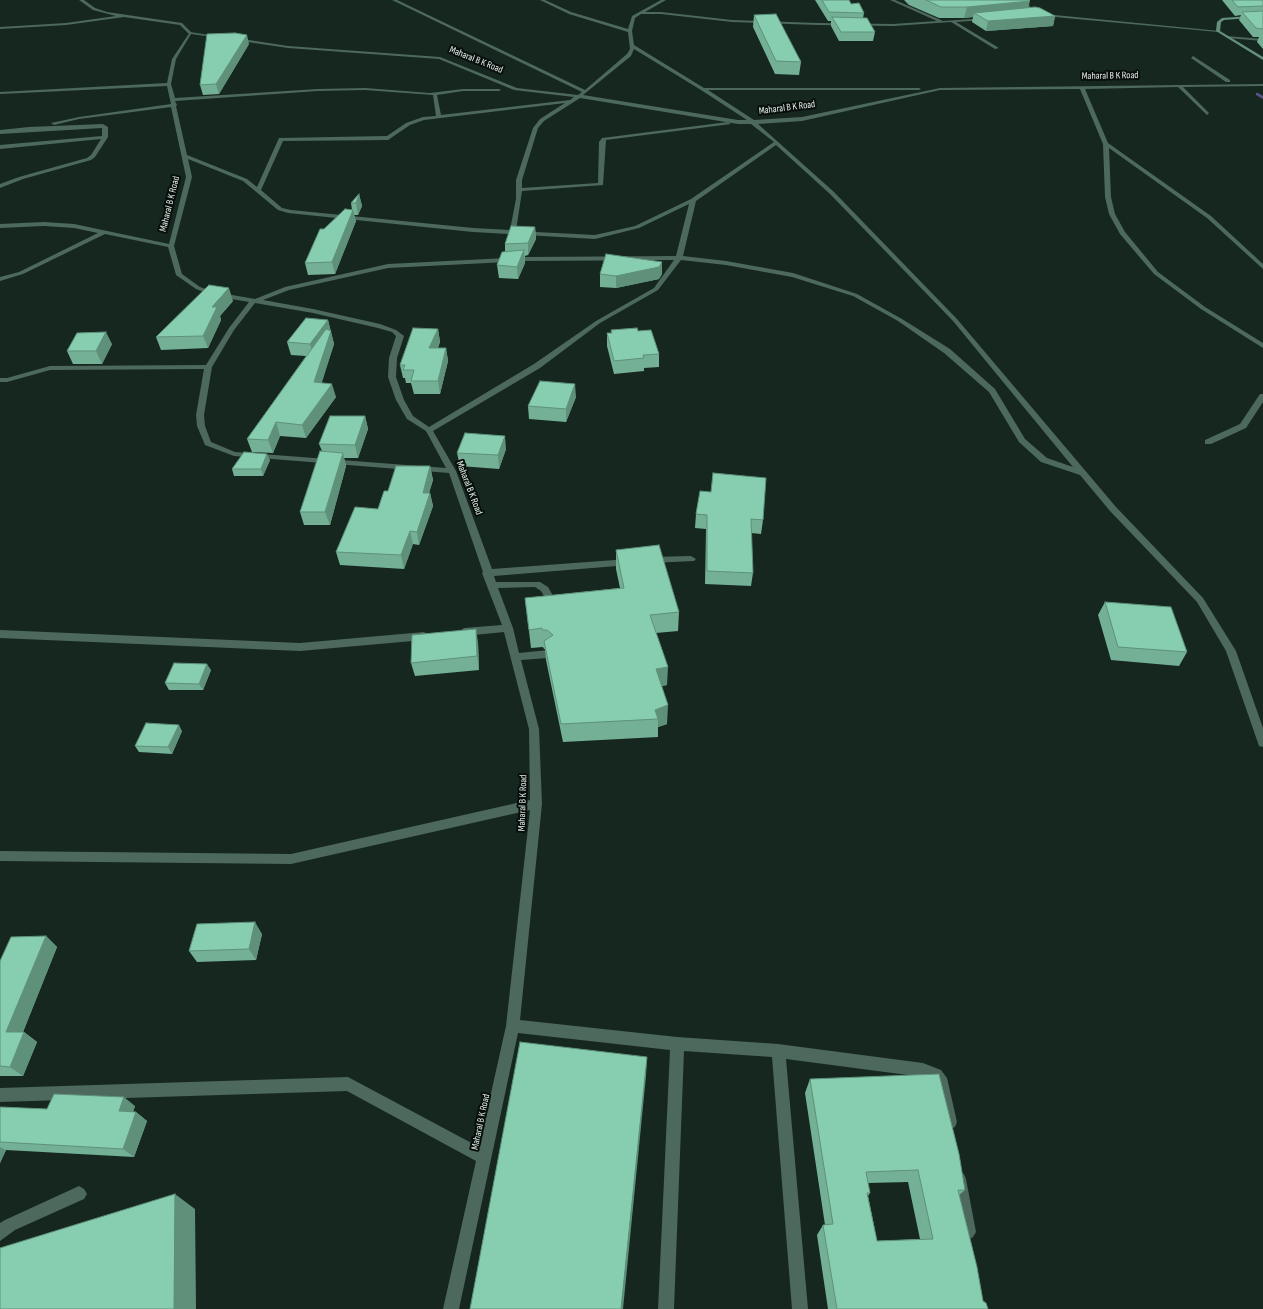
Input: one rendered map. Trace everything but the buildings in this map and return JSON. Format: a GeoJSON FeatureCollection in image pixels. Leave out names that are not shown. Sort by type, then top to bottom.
{"type":"FeatureCollection","features":[{"type":"Feature","properties":{"kind":"street"},"geometry":{"type":"LineString","coordinates":[[81,0],[94,9],[122,16],[181,24],[187,28],[190,33]]}},
{"type":"Feature","properties":{"kind":"street"},"geometry":{"type":"LineString","coordinates":[[394,0],[581,94]]}},
{"type":"Feature","properties":{"kind":"street"},"geometry":{"type":"LineString","coordinates":[[542,0],[570,13],[630,31]]}},
{"type":"Feature","properties":{"kind":"street"},"geometry":{"type":"LineString","coordinates":[[513,233],[519,180],[536,128],[549,113],[581,94],[628,55],[632,46],[630,31],[634,17],[638,13],[664,0]]}},
{"type":"Feature","properties":{"kind":"street"},"geometry":{"type":"LineString","coordinates":[[892,0],[945,22]]}},
{"type":"Feature","properties":{"kind":"street"},"geometry":{"type":"LineString","coordinates":[[1024,0],[1033,14]]}},
{"type":"Feature","properties":{"kind":"street"},"geometry":{"type":"LineString","coordinates":[[638,13],[661,13],[732,21],[818,24],[893,25],[953,22],[989,18]]}},
{"type":"Feature","properties":{"kind":"street"},"geometry":{"type":"LineString","coordinates":[[1026,15],[1033,14],[1218,32],[1263,59]]}},
{"type":"Feature","properties":{"kind":"street"},"geometry":{"type":"LineString","coordinates":[[0,28],[66,24],[122,16]]}},
{"type":"Feature","properties":{"kind":"street"},"geometry":{"type":"LineString","coordinates":[[1218,32],[1219,22],[1223,19],[1263,16]]}},
{"type":"Feature","properties":{"kind":"street"},"geometry":{"type":"LineString","coordinates":[[953,22],[997,48]]}},
{"type":"Feature","properties":{"kind":"street","name":"Maharal B K Road"},"geometry":{"type":"LineString","coordinates":[[451,1309],[513,1026],[536,804],[534,729],[517,657],[508,628],[487,573],[452,471],[429,430],[410,417],[400,400],[392,377],[393,358],[400,336],[394,331],[313,311],[253,302],[214,294],[198,288],[179,275],[171,246],[189,177],[169,84],[174,59],[190,33],[288,47],[440,58],[516,89],[537,93],[581,94],[738,122],[754,123],[802,119],[940,89],[1263,85]]}},
{"type":"Feature","properties":{"kind":"street"},"geometry":{"type":"LineString","coordinates":[[1227,37],[1263,40]]}},
{"type":"Feature","properties":{"kind":"street"},"geometry":{"type":"LineString","coordinates":[[632,46],[704,89],[754,123],[777,142],[832,193],[956,320],[1113,509],[1200,600],[1231,651],[1263,743]]}},
{"type":"Feature","properties":{"kind":"street"},"geometry":{"type":"LineString","coordinates":[[1193,57],[1228,81]]}},
{"type":"Feature","properties":{"kind":"street"},"geometry":{"type":"LineString","coordinates":[[0,93],[169,84]]}},
{"type":"Feature","properties":{"kind":"street"},"geometry":{"type":"LineString","coordinates":[[1178,86],[1207,114]]}},
{"type":"Feature","properties":{"kind":"street"},"geometry":{"type":"LineString","coordinates":[[1082,87],[1106,144],[1108,197],[1112,214],[1122,233],[1156,273],[1204,308],[1263,346]]}},
{"type":"Feature","properties":{"kind":"street"},"geometry":{"type":"LineString","coordinates":[[24,130],[79,118],[174,103],[339,89],[434,94],[463,90],[499,90]]}},
{"type":"Feature","properties":{"kind":"street"},"geometry":{"type":"LineString","coordinates":[[704,89],[940,89]]}},
{"type":"Feature","properties":{"kind":"street"},"geometry":{"type":"LineString","coordinates":[[434,94],[439,116]]}},
{"type":"Feature","properties":{"kind":"street"},"geometry":{"type":"LineString","coordinates":[[258,191],[281,139],[388,138],[408,124],[439,116],[570,101]]}},
{"type":"Feature","properties":{"kind":"street"},"geometry":{"type":"LineString","coordinates":[[519,190],[601,184],[602,142],[604,139],[738,122]]}},
{"type":"Feature","properties":{"kind":"street"},"geometry":{"type":"LineString","coordinates":[[0,132],[105,127],[105,137],[94,156],[89,159],[21,178],[0,186]]}},
{"type":"Feature","properties":{"kind":"street"},"geometry":{"type":"LineString","coordinates":[[0,147],[105,137]]}},
{"type":"Feature","properties":{"kind":"street"},"geometry":{"type":"LineString","coordinates":[[185,156],[231,173],[245,180],[280,208],[290,212],[513,233],[588,237],[618,233],[637,227],[693,200],[777,142]]}},
{"type":"Feature","properties":{"kind":"street"},"geometry":{"type":"LineString","coordinates":[[1106,144],[1209,217],[1260,262],[1263,267]]}},
{"type":"Feature","properties":{"kind":"street"},"geometry":{"type":"LineString","coordinates":[[429,430],[537,366],[598,322],[656,289],[679,258],[693,200]]}},
{"type":"Feature","properties":{"kind":"street"},"geometry":{"type":"LineString","coordinates":[[0,226],[44,224],[74,226],[171,246]]}},
{"type":"Feature","properties":{"kind":"street"},"geometry":{"type":"LineString","coordinates":[[0,279],[21,273],[104,232]]}},
{"type":"Feature","properties":{"kind":"street"},"geometry":{"type":"LineString","coordinates":[[452,471],[234,454],[208,443],[201,426],[200,415],[208,367],[231,329],[253,302],[287,288],[388,266],[527,259],[679,258],[726,263],[793,275],[855,295],[900,320],[947,351],[992,391],[1022,440],[1044,460],[1083,473]]}},
{"type":"Feature","properties":{"kind":"street"},"geometry":{"type":"LineString","coordinates":[[0,380],[7,380],[50,368],[208,367]]}},
{"type":"Feature","properties":{"kind":"street"},"geometry":{"type":"LineString","coordinates":[[1208,442],[1242,426],[1263,396]]}},
{"type":"Feature","properties":{"kind":"street"},"geometry":{"type":"LineString","coordinates":[[487,573],[640,561],[690,559]]}},
{"type":"Feature","properties":{"kind":"street"},"geometry":{"type":"LineString","coordinates":[[492,585],[537,584],[545,589],[554,606]]}},
{"type":"Feature","properties":{"kind":"street"},"geometry":{"type":"LineString","coordinates":[[455,633],[508,628]]}},
{"type":"Feature","properties":{"kind":"street"},"geometry":{"type":"LineString","coordinates":[[0,634],[300,647],[433,635]]}},
{"type":"Feature","properties":{"kind":"street"},"geometry":{"type":"LineString","coordinates":[[517,657],[548,654]]}},
{"type":"Feature","properties":{"kind":"street"},"geometry":{"type":"LineString","coordinates":[[0,856],[291,859],[536,804]]}},
{"type":"Feature","properties":{"kind":"street"},"geometry":{"type":"LineString","coordinates":[[513,1026],[677,1044],[778,1051],[923,1070],[936,1075],[942,1083],[953,1139]]}},
{"type":"Feature","properties":{"kind":"street"},"geometry":{"type":"LineString","coordinates":[[666,1309],[677,1044]]}},
{"type":"Feature","properties":{"kind":"street"},"geometry":{"type":"LineString","coordinates":[[778,1051],[800,1309]]}},
{"type":"Feature","properties":{"kind":"street"},"geometry":{"type":"LineString","coordinates":[[0,1095],[348,1084],[484,1157]]}},
{"type":"Feature","properties":{"kind":"street"},"geometry":{"type":"LineString","coordinates":[[956,1162],[970,1247]]}},
{"type":"Feature","properties":{"kind":"street"},"geometry":{"type":"LineString","coordinates":[[0,1233],[10,1225],[79,1194]]}},
{"type":"Feature","properties":{"kind":"waterway"},"geometry":{"type":"LineString","coordinates":[[1257,94],[1263,98]]}}]}
